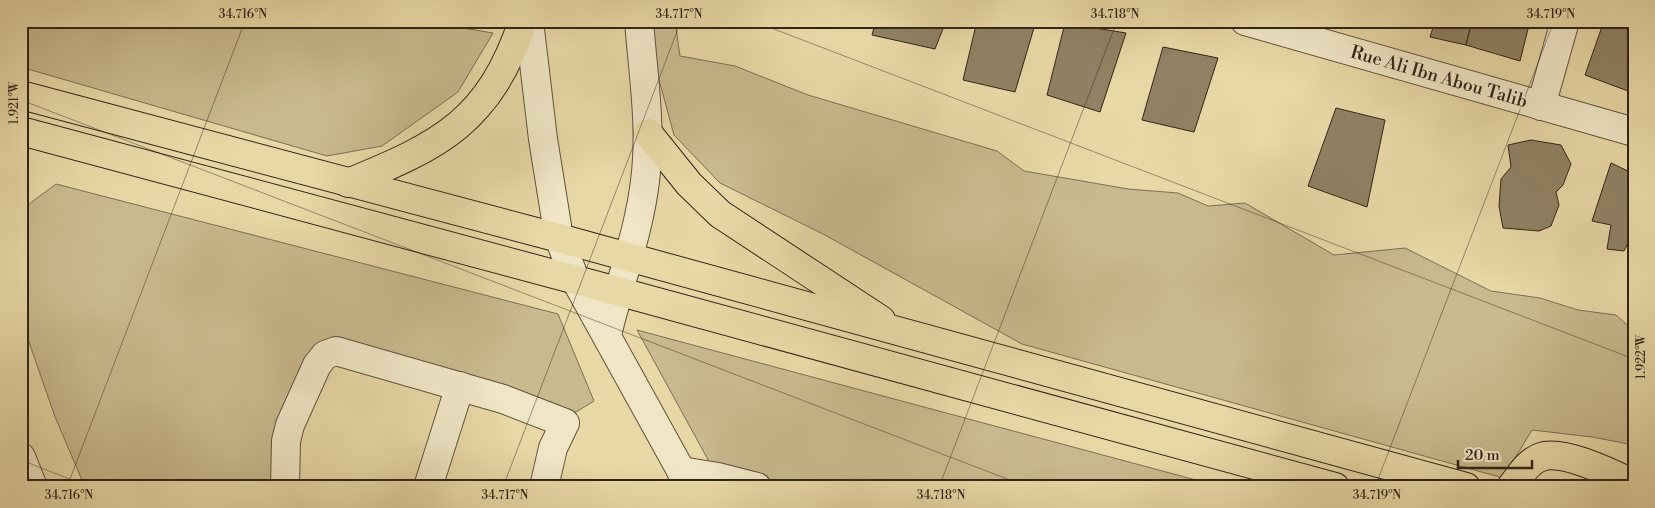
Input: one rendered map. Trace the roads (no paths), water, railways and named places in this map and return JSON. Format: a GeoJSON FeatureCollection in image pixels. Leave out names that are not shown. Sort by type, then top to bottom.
{"type":"FeatureCollection","features":[{"type":"Feature","properties":{"kind":"main road"},"geometry":{"type":"LineString","coordinates":[[348,183],[406,160],[440,139],[473,114],[497,82],[513,52],[523,21]]}},
{"type":"Feature","properties":{"kind":"main road"},"geometry":{"type":"LineString","coordinates":[[21,95],[559,238],[901,334],[1466,487]]}},
{"type":"Feature","properties":{"kind":"main road"},"geometry":{"type":"LineString","coordinates":[[648,133],[689,184],[720,214],[901,334]]}},
{"type":"Feature","properties":{"kind":"main road"},"geometry":{"type":"LineString","coordinates":[[23,136],[617,291],[1335,487]]}},
{"type":"Feature","properties":{"kind":"main road"},"geometry":{"type":"LineString","coordinates":[[1511,487],[1530,464],[1541,457],[1556,455],[1569,458],[1634,484]]}},
{"type":"Feature","properties":{"kind":"street"},"geometry":{"type":"LineString","coordinates":[[529,21],[543,139],[559,238],[575,280],[686,479],[718,476],[757,487]]}},
{"type":"Feature","properties":{"kind":"street"},"geometry":{"type":"LineString","coordinates":[[607,335],[617,291],[642,204],[648,133],[639,21]]}},
{"type":"Feature","properties":{"kind":"street","name":"Rue Ali Ibn Abou Talib"},"geometry":{"type":"LineString","coordinates":[[1245,21],[1634,132]]}},
{"type":"Feature","properties":{"kind":"street"},"geometry":{"type":"LineString","coordinates":[[1541,106],[1565,21]]}},
{"type":"Feature","properties":{"kind":"street"},"geometry":{"type":"LineString","coordinates":[[285,487],[286,441],[290,425],[317,365],[325,354],[340,352],[503,399],[564,424],[553,448],[544,487]]}},
{"type":"Feature","properties":{"kind":"street"},"geometry":{"type":"LineString","coordinates":[[428,487],[460,386]]}},
{"type":"Feature","properties":{"kind":"street"},"geometry":{"type":"LineString","coordinates":[[21,457],[33,487]]}}]}
